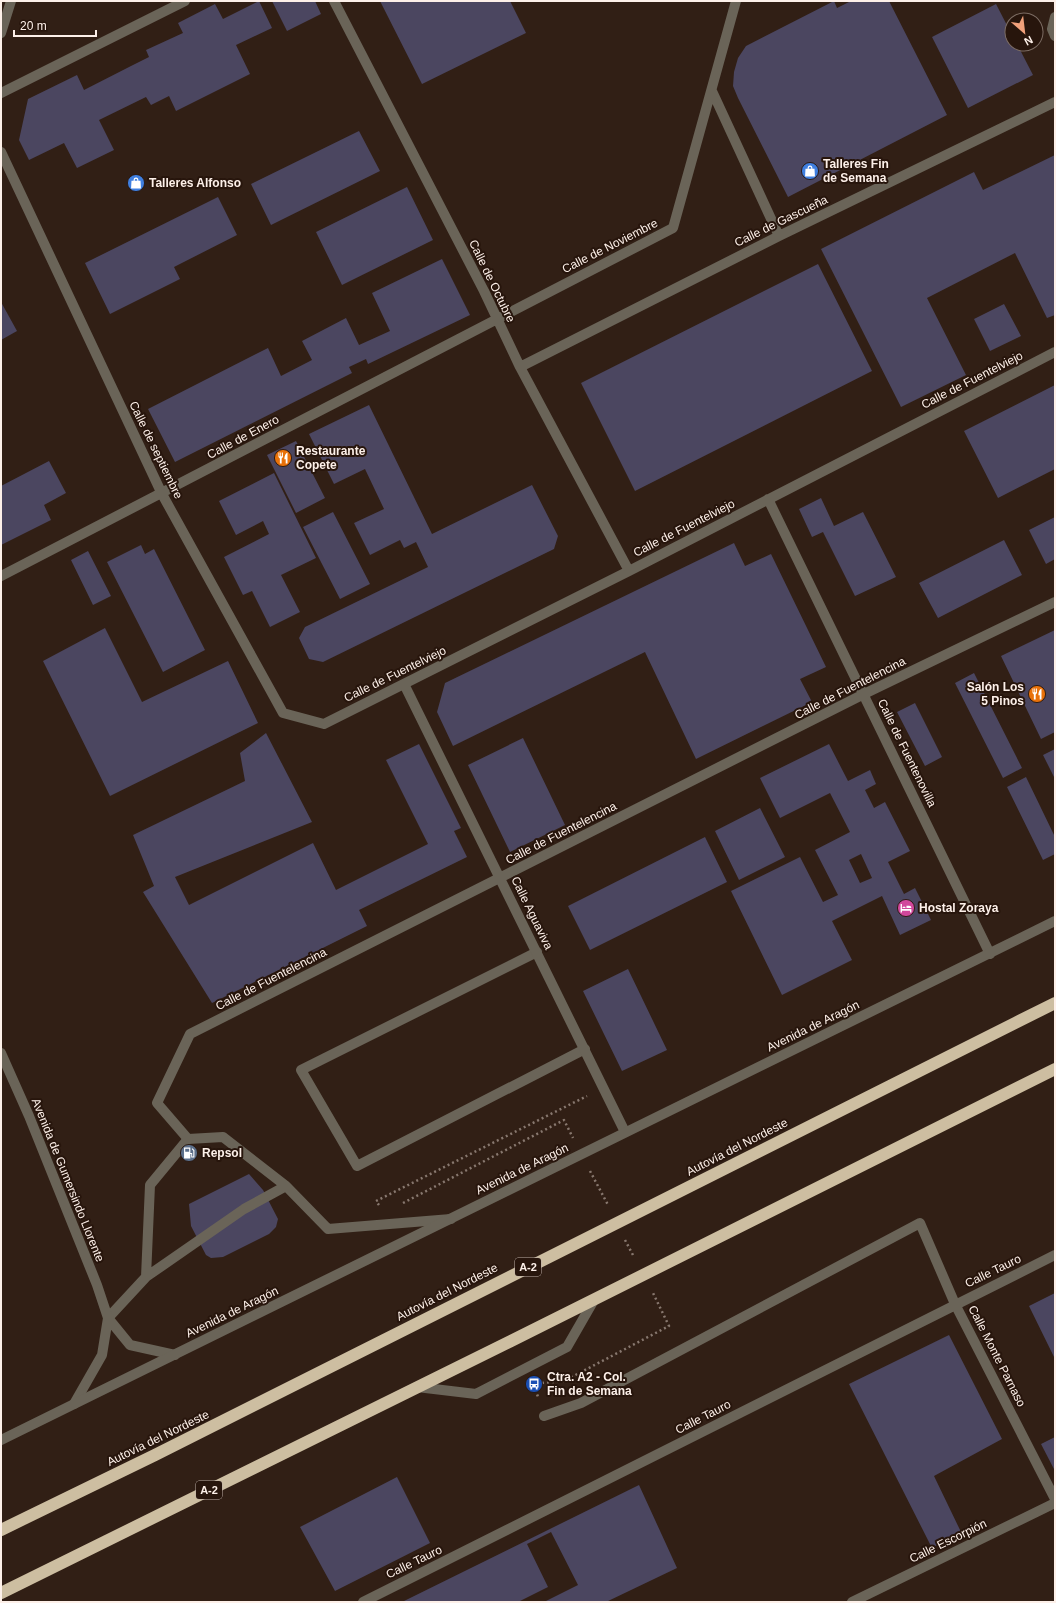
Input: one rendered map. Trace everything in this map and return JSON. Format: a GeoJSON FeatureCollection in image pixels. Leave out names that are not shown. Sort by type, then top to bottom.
{"type":"FeatureCollection","features":[{"type":"Feature","properties":{"kind":"highway","name":"Autovía del Nordeste"},"geometry":{"type":"LineString","coordinates":[[1,1530],[162,1452],[1055,1003]]}},
{"type":"Feature","properties":{"kind":"highway","name":"A-2"},"geometry":{"type":"LineString","coordinates":[[1,1593],[1055,1070]]}},
{"type":"Feature","properties":{"kind":"street"},"geometry":{"type":"LineString","coordinates":[[1,33],[11,1]]}},
{"type":"Feature","properties":{"kind":"street"},"geometry":{"type":"LineString","coordinates":[[1,93],[186,1]]}},
{"type":"Feature","properties":{"kind":"street","name":"Calle de Octubre"},"geometry":{"type":"LineString","coordinates":[[334,1],[484,291],[520,367],[629,571]]}},
{"type":"Feature","properties":{"kind":"street","name":"Calle de Noviembre"},"geometry":{"type":"LineString","coordinates":[[497,320],[673,228],[736,1]]}},
{"type":"Feature","properties":{"kind":"street"},"geometry":{"type":"LineString","coordinates":[[1055,17],[1052,29],[1055,36]]}},
{"type":"Feature","properties":{"kind":"street"},"geometry":{"type":"LineString","coordinates":[[712,91],[779,236]]}},
{"type":"Feature","properties":{"kind":"street","name":"Calle de Gascueña"},"geometry":{"type":"LineString","coordinates":[[520,367],[779,236],[1055,102]]}},
{"type":"Feature","properties":{"kind":"street","name":"Calle de septiembre"},"geometry":{"type":"LineString","coordinates":[[1,152],[162,494],[283,713],[324,724]]}},
{"type":"Feature","properties":{"kind":"street","name":"Calle de Enero"},"geometry":{"type":"LineString","coordinates":[[1,576],[497,320]]}},
{"type":"Feature","properties":{"kind":"street","name":"Calle de Fuentelviejo"},"geometry":{"type":"LineString","coordinates":[[324,724],[629,571],[1055,352]]}},
{"type":"Feature","properties":{"kind":"street","name":"Calle de Fuentenovilla"},"geometry":{"type":"LineString","coordinates":[[768,499],[990,954]]}},
{"type":"Feature","properties":{"kind":"street","name":"Calle de Fuentelencina"},"geometry":{"type":"LineString","coordinates":[[188,1139],[157,1103],[190,1034],[864,694],[1055,602]]}},
{"type":"Feature","properties":{"kind":"street","name":"Calle Aguaviva"},"geometry":{"type":"LineString","coordinates":[[404,684],[625,1132]]}},
{"type":"Feature","properties":{"kind":"street","name":"Avenida de Aragón"},"geometry":{"type":"LineString","coordinates":[[1,1440],[1055,921]]}},
{"type":"Feature","properties":{"kind":"street"},"geometry":{"type":"LineString","coordinates":[[537,952],[301,1070],[358,1166],[585,1049]]}},
{"type":"Feature","properties":{"kind":"street","name":"Avenida de Gumersindo Llorente"},"geometry":{"type":"LineString","coordinates":[[1,1053],[29,1116],[91,1270],[108,1318],[130,1344],[175,1355]]}},
{"type":"Feature","properties":{"kind":"street"},"geometry":{"type":"LineString","coordinates":[[146,1277],[150,1185],[188,1139],[223,1137],[286,1186],[328,1229],[451,1218]]}},
{"type":"Feature","properties":{"kind":"street"},"geometry":{"type":"LineString","coordinates":[[108,1318],[146,1277],[244,1209],[286,1186]]}},
{"type":"Feature","properties":{"kind":"street","name":"Calle Monte Parnaso"},"geometry":{"type":"LineString","coordinates":[[544,1416],[581,1403],[920,1223],[955,1304],[1055,1499]]}},
{"type":"Feature","properties":{"kind":"street","name":"Calle Tauro"},"geometry":{"type":"LineString","coordinates":[[363,1602],[1055,1255]]}},
{"type":"Feature","properties":{"kind":"street"},"geometry":{"type":"LineString","coordinates":[[417,1387],[476,1394],[567,1347],[594,1300]]}},
{"type":"Feature","properties":{"kind":"street","name":"Avenida de Gumersindo Llorente"},"geometry":{"type":"LineString","coordinates":[[74,1404],[102,1355],[108,1318]]}},
{"type":"Feature","properties":{"kind":"street","name":"Calle Escorpión"},"geometry":{"type":"LineString","coordinates":[[852,1602],[1055,1503]]}},
{"type":"Feature","properties":{"kind":"path"},"geometry":{"type":"LineString","coordinates":[[380,1206],[376,1201],[604,1088]]}},
{"type":"Feature","properties":{"kind":"path"},"geometry":{"type":"LineString","coordinates":[[398,1205],[564,1120],[575,1141]]}},
{"type":"Feature","properties":{"kind":"path"},"geometry":{"type":"LineString","coordinates":[[589,1170],[611,1212]]}},
{"type":"Feature","properties":{"kind":"path"},"geometry":{"type":"LineString","coordinates":[[622,1234],[636,1262]]}},
{"type":"Feature","properties":{"kind":"path"},"geometry":{"type":"LineString","coordinates":[[534,1384],[564,1381],[669,1326],[651,1290]]}},
{"type":"Feature","properties":{"kind":"building"},"geometry":{"type":"Polygon","coordinates":[[[259,1],[272,28],[236,45],[250,74],[176,111],[169,96],[151,105],[146,97],[99,120],[114,150],[77,168],[64,143],[29,160],[19,140],[28,99],[77,75],[84,90],[149,57],[146,50],[183,33],[178,23],[215,4],[223,19],[259,1]]]}},
{"type":"Feature","properties":{"kind":"building"},"geometry":{"type":"Polygon","coordinates":[[[272,1],[315,1],[321,14],[287,31],[272,1]]]}},
{"type":"Feature","properties":{"kind":"building"},"geometry":{"type":"Polygon","coordinates":[[[380,1],[510,1],[526,33],[422,84],[380,1]]]}},
{"type":"Feature","properties":{"kind":"building"},"geometry":{"type":"Polygon","coordinates":[[[834,1],[837,8],[851,1],[889,1],[947,115],[788,197],[738,98],[733,86],[734,72],[738,58],[746,46],[834,1]]]}},
{"type":"Feature","properties":{"kind":"building"},"geometry":{"type":"Polygon","coordinates":[[[996,4],[1004,20],[1004,52],[1021,52],[1033,75],[968,108],[932,37],[996,4]]]}},
{"type":"Feature","properties":{"kind":"building"},"geometry":{"type":"Polygon","coordinates":[[[359,131],[380,171],[271,225],[251,184],[359,131]]]}},
{"type":"Feature","properties":{"kind":"building"},"geometry":{"type":"Polygon","coordinates":[[[1055,155],[1055,315],[1047,318],[1015,253],[927,298],[966,375],[901,407],[821,249],[974,172],[983,190],[1055,155]]]}},
{"type":"Feature","properties":{"kind":"building"},"geometry":{"type":"Polygon","coordinates":[[[407,187],[433,240],[342,285],[316,232],[407,187]]]}},
{"type":"Feature","properties":{"kind":"building"},"geometry":{"type":"Polygon","coordinates":[[[218,197],[237,235],[174,267],[180,279],[110,314],[85,263],[218,197]]]}},
{"type":"Feature","properties":{"kind":"building"},"geometry":{"type":"Polygon","coordinates":[[[442,259],[470,315],[368,364],[366,359],[349,367],[352,373],[175,462],[148,409],[268,348],[281,376],[312,360],[302,341],[346,318],[359,345],[390,331],[372,293],[442,259]]]}},
{"type":"Feature","properties":{"kind":"building"},"geometry":{"type":"Polygon","coordinates":[[[818,264],[872,371],[635,491],[581,383],[818,264]]]}},
{"type":"Feature","properties":{"kind":"building"},"geometry":{"type":"Polygon","coordinates":[[[1,302],[17,331],[1,340],[1,302]]]}},
{"type":"Feature","properties":{"kind":"building"},"geometry":{"type":"Polygon","coordinates":[[[1004,304],[1021,336],[990,351],[974,319],[1004,304]]]}},
{"type":"Feature","properties":{"kind":"building"},"geometry":{"type":"Polygon","coordinates":[[[1055,385],[1055,469],[998,498],[964,431],[1055,385]]]}},
{"type":"Feature","properties":{"kind":"building"},"geometry":{"type":"Polygon","coordinates":[[[369,405],[432,534],[532,485],[558,536],[554,549],[323,662],[309,659],[299,638],[305,627],[428,567],[416,542],[404,548],[400,540],[370,555],[354,523],[384,509],[365,469],[334,484],[309,434],[369,405]]]}},
{"type":"Feature","properties":{"kind":"building"},"geometry":{"type":"Polygon","coordinates":[[[296,441],[325,498],[296,513],[267,455],[296,441]]]}},
{"type":"Feature","properties":{"kind":"building"},"geometry":{"type":"Polygon","coordinates":[[[49,461],[66,493],[44,505],[51,520],[1,545],[1,486],[49,461]]]}},
{"type":"Feature","properties":{"kind":"building"},"geometry":{"type":"Polygon","coordinates":[[[274,473],[316,558],[281,575],[300,612],[270,627],[252,591],[243,595],[224,557],[269,534],[263,521],[236,535],[219,501],[274,473]]]}},
{"type":"Feature","properties":{"kind":"building"},"geometry":{"type":"Polygon","coordinates":[[[821,498],[834,526],[863,512],[896,577],[855,596],[823,532],[812,537],[799,509],[821,498]]]}},
{"type":"Feature","properties":{"kind":"building"},"geometry":{"type":"Polygon","coordinates":[[[333,512],[370,584],[340,599],[303,527],[333,512]]]}},
{"type":"Feature","properties":{"kind":"building"},"geometry":{"type":"Polygon","coordinates":[[[1055,517],[1055,559],[1046,564],[1029,530],[1055,517]]]}},
{"type":"Feature","properties":{"kind":"building"},"geometry":{"type":"Polygon","coordinates":[[[1004,540],[1022,575],[938,618],[919,583],[1004,540]]]}},
{"type":"Feature","properties":{"kind":"building"},"geometry":{"type":"Polygon","coordinates":[[[734,543],[745,566],[771,554],[826,667],[800,679],[812,702],[696,759],[645,652],[453,746],[437,712],[445,683],[734,543]]]}},
{"type":"Feature","properties":{"kind":"building"},"geometry":{"type":"Polygon","coordinates":[[[141,545],[145,554],[154,549],[205,650],[163,672],[107,562],[141,545]]]}},
{"type":"Feature","properties":{"kind":"building"},"geometry":{"type":"Polygon","coordinates":[[[88,551],[111,596],[93,605],[71,560],[88,551]]]}},
{"type":"Feature","properties":{"kind":"building"},"geometry":{"type":"Polygon","coordinates":[[[105,628],[142,702],[228,661],[258,723],[110,796],[43,661],[105,628]]]}},
{"type":"Feature","properties":{"kind":"building","name":"Salón Los 5 Pinos"},"geometry":{"type":"Polygon","coordinates":[[[1055,630],[1055,732],[1041,739],[1001,656],[1055,630]]]}},
{"type":"Feature","properties":{"kind":"building"},"geometry":{"type":"Polygon","coordinates":[[[974,673],[1022,768],[1003,778],[955,683],[974,673]]]}},
{"type":"Feature","properties":{"kind":"building"},"geometry":{"type":"Polygon","coordinates":[[[915,703],[942,757],[925,766],[897,712],[915,703]]]}},
{"type":"Feature","properties":{"kind":"building"},"geometry":{"type":"Polygon","coordinates":[[[266,733],[312,822],[175,877],[189,905],[313,843],[336,890],[428,844],[386,760],[419,744],[461,828],[454,831],[467,857],[359,910],[367,926],[212,1003],[143,892],[154,886],[133,835],[245,781],[240,753],[266,733]]]}},
{"type":"Feature","properties":{"kind":"building"},"geometry":{"type":"Polygon","coordinates":[[[523,738],[565,825],[510,852],[468,765],[523,738]]]}},
{"type":"Feature","properties":{"kind":"building"},"geometry":{"type":"Polygon","coordinates":[[[829,744],[848,781],[870,770],[876,784],[865,790],[874,808],[885,802],[910,851],[888,862],[904,894],[915,888],[931,920],[900,935],[882,896],[832,921],[852,960],[782,995],[731,891],[800,857],[823,902],[838,895],[815,850],[850,832],[830,793],[780,818],[760,778],[829,744]],[[861,854],[849,860],[860,883],[872,878],[861,854]]]}},
{"type":"Feature","properties":{"kind":"building"},"geometry":{"type":"Polygon","coordinates":[[[1055,749],[1055,779],[1043,755],[1055,749]]]}},
{"type":"Feature","properties":{"kind":"building"},"geometry":{"type":"Polygon","coordinates":[[[1026,777],[1055,837],[1055,854],[1043,860],[1007,787],[1026,777]]]}},
{"type":"Feature","properties":{"kind":"building"},"geometry":{"type":"Polygon","coordinates":[[[760,808],[785,857],[739,880],[715,831],[760,808]]]}},
{"type":"Feature","properties":{"kind":"building"},"geometry":{"type":"Polygon","coordinates":[[[705,837],[727,882],[590,950],[568,906],[705,837]]]}},
{"type":"Feature","properties":{"kind":"building"},"geometry":{"type":"Polygon","coordinates":[[[628,969],[667,1050],[622,1071],[583,991],[628,969]]]}},
{"type":"Feature","properties":{"kind":"building"},"geometry":{"type":"Polygon","coordinates":[[[249,1174],[263,1190],[278,1219],[276,1227],[269,1234],[223,1257],[211,1258],[206,1255],[191,1226],[189,1204],[249,1174]]]}},
{"type":"Feature","properties":{"kind":"building"},"geometry":{"type":"Polygon","coordinates":[[[1055,1293],[1055,1359],[1029,1306],[1055,1293]]]}},
{"type":"Feature","properties":{"kind":"building"},"geometry":{"type":"Polygon","coordinates":[[[949,1335],[1002,1439],[934,1476],[961,1532],[932,1548],[849,1384],[949,1335]]]}},
{"type":"Feature","properties":{"kind":"building"},"geometry":{"type":"Polygon","coordinates":[[[1055,1437],[1055,1471],[1041,1444],[1055,1437]]]}},
{"type":"Feature","properties":{"kind":"building"},"geometry":{"type":"Polygon","coordinates":[[[397,1477],[430,1543],[335,1591],[300,1527],[397,1477]]]}},
{"type":"Feature","properties":{"kind":"building"},"geometry":{"type":"Polygon","coordinates":[[[639,1485],[677,1568],[606,1602],[544,1602],[578,1585],[551,1532],[527,1544],[548,1587],[518,1602],[402,1602],[639,1485]]]}},
{"type":"Feature","properties":{"kind":"place","name":"Talleres Fin de Semana"},"geometry":{"type":"Point","coordinates":[810,171]}},
{"type":"Feature","properties":{"kind":"place","name":"Talleres Alfonso"},"geometry":{"type":"Point","coordinates":[136,183]}},
{"type":"Feature","properties":{"kind":"place","name":"Restaurante Copete"},"geometry":{"type":"Point","coordinates":[283,458]}},
{"type":"Feature","properties":{"kind":"place","name":"Salón Los 5 Pinos"},"geometry":{"type":"Point","coordinates":[1037,694]}},
{"type":"Feature","properties":{"kind":"place","name":"Hostal Zoraya"},"geometry":{"type":"Point","coordinates":[906,908]}},
{"type":"Feature","properties":{"kind":"place","name":"Repsol"},"geometry":{"type":"Point","coordinates":[189,1153]}},
{"type":"Feature","properties":{"kind":"place","name":"Ctra. A2 - Col. Fin de Semana"},"geometry":{"type":"Point","coordinates":[534,1384]}}]}
